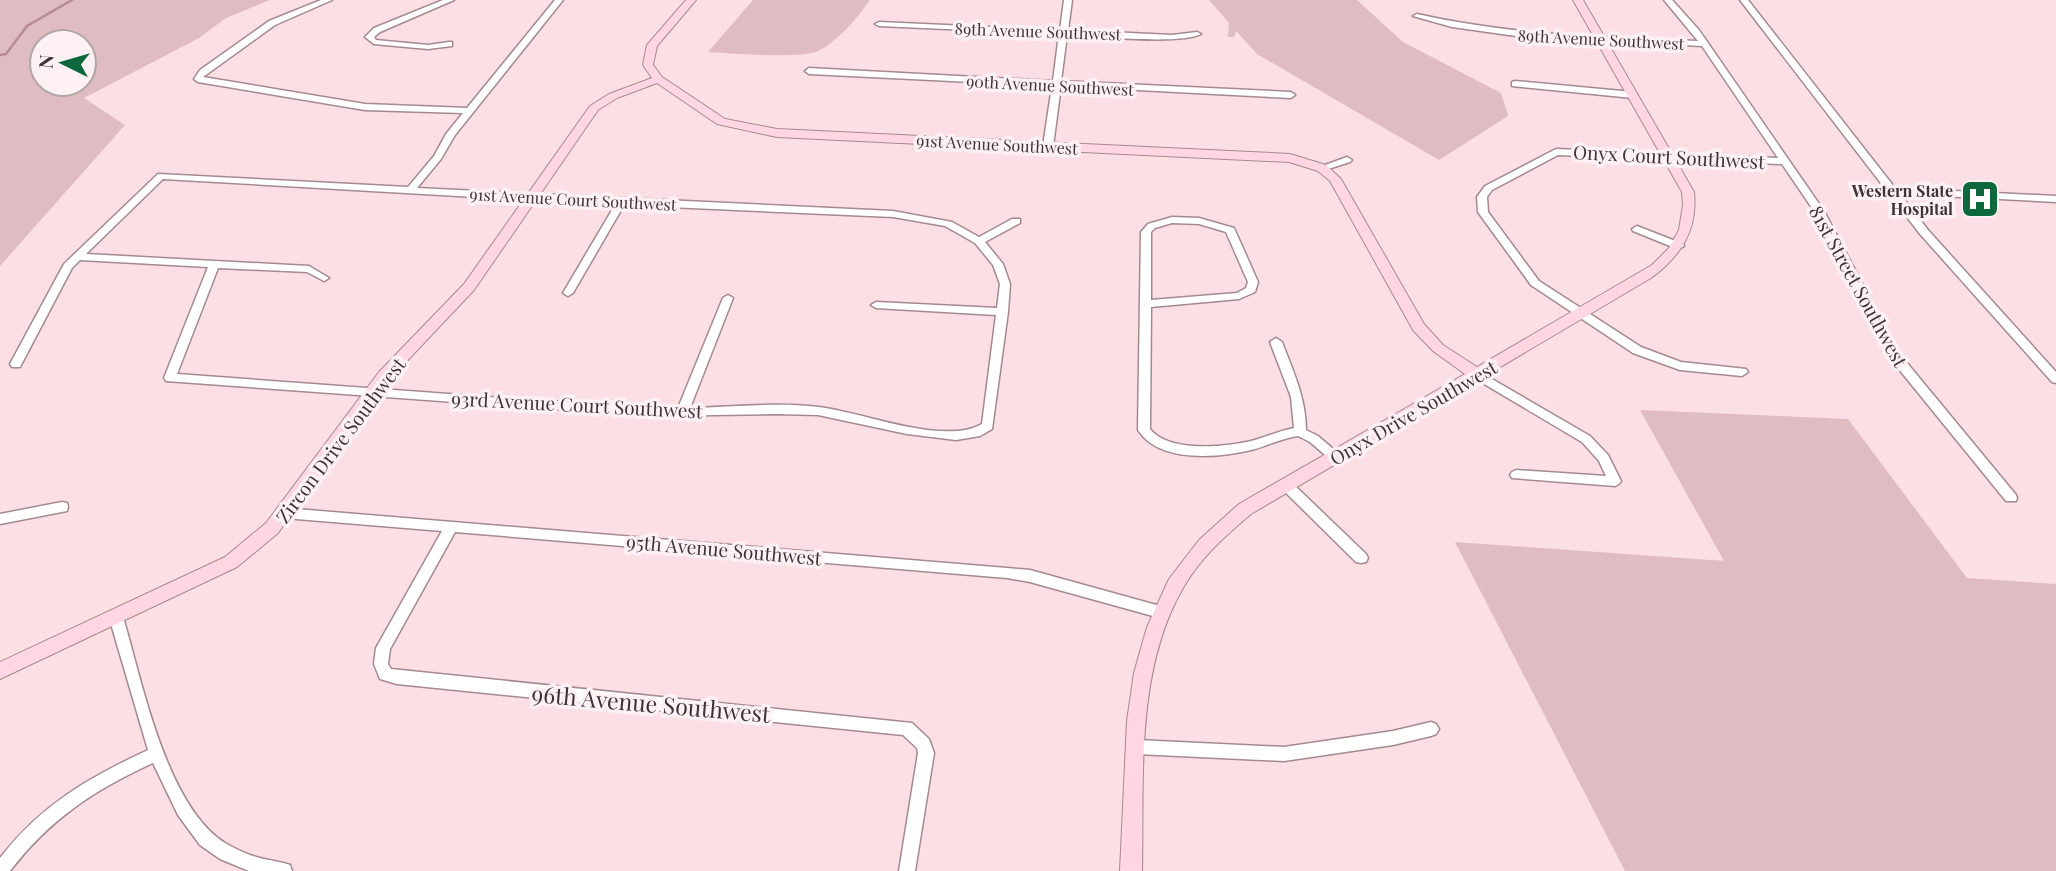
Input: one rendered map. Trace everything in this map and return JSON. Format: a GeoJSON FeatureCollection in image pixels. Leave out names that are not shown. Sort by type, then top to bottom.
{"type":"FeatureCollection","features":[{"type":"Feature","properties":{"kind":"street"},"geometry":{"type":"LineString","coordinates":[[328,0],[278,19],[254,34],[200,75],[199,81],[365,107],[469,111]]}},
{"type":"Feature","properties":{"kind":"street"},"geometry":{"type":"LineString","coordinates":[[449,44],[428,47],[374,43],[370,35],[450,0]]}},
{"type":"Feature","properties":{"kind":"street"},"geometry":{"type":"LineString","coordinates":[[411,190],[438,157],[469,111],[559,0]]}},
{"type":"Feature","properties":{"kind":"street"},"geometry":{"type":"LineString","coordinates":[[658,79],[649,70],[648,52],[691,0]]}},
{"type":"Feature","properties":{"kind":"street"},"geometry":{"type":"LineString","coordinates":[[1048,146],[1068,0]]}},
{"type":"Feature","properties":{"kind":"street","name":"Onyx Drive Southwest"},"geometry":{"type":"LineString","coordinates":[[1131,871],[1140,682],[1160,612],[1179,576],[1203,544],[1233,518],[1286,485],[1657,269],[1679,246],[1686,231],[1690,204],[1683,181],[1578,0]]}},
{"type":"Feature","properties":{"kind":"street","name":"81st Street Southwest"},"geometry":{"type":"LineString","coordinates":[[1668,0],[1703,44],[1830,229],[1893,354],[2011,498]]}},
{"type":"Feature","properties":{"kind":"street"},"geometry":{"type":"LineString","coordinates":[[1744,0],[1891,191],[1955,268],[2056,379]]}},
{"type":"Feature","properties":{"kind":"street","name":"89th Avenue Southwest"},"geometry":{"type":"LineString","coordinates":[[1417,16],[1492,32],[1703,44]]}},
{"type":"Feature","properties":{"kind":"street","name":"89th Avenue Southwest"},"geometry":{"type":"LineString","coordinates":[[879,24],[1172,37],[1197,34]]}},
{"type":"Feature","properties":{"kind":"street","name":"90th Avenue Southwest"},"geometry":{"type":"LineString","coordinates":[[808,71],[1291,95]]}},
{"type":"Feature","properties":{"kind":"street","name":"91st Avenue Southwest"},"geometry":{"type":"LineString","coordinates":[[658,79],[721,122],[756,131],[1290,158],[1322,168]]}},
{"type":"Feature","properties":{"kind":"street","name":"Zircon Drive Southwest"},"geometry":{"type":"LineString","coordinates":[[0,671],[231,562],[264,537],[372,393],[469,287],[594,108],[614,96],[658,79]]}},
{"type":"Feature","properties":{"kind":"street"},"geometry":{"type":"LineString","coordinates":[[1515,84],[1633,95]]}},
{"type":"Feature","properties":{"kind":"street","name":"Onyx Court Southwest"},"geometry":{"type":"LineString","coordinates":[[1742,372],[1692,369],[1667,363],[1637,350],[1580,314],[1535,283],[1483,212],[1482,197],[1488,188],[1556,152],[1783,161]]}},
{"type":"Feature","properties":{"kind":"street"},"geometry":{"type":"LineString","coordinates":[[1347,160],[1322,168],[1335,180],[1418,327],[1438,348],[1478,375],[1586,439],[1604,458],[1615,481],[1516,475]]}},
{"type":"Feature","properties":{"kind":"street","name":"91st Avenue Court Southwest"},"geometry":{"type":"LineString","coordinates":[[76,257],[161,176],[621,202],[912,215],[948,225],[979,241]]}},
{"type":"Feature","properties":{"kind":"street"},"geometry":{"type":"LineString","coordinates":[[1891,191],[2056,199]]}},
{"type":"Feature","properties":{"kind":"street"},"geometry":{"type":"LineString","coordinates":[[568,293],[621,202]]}},
{"type":"Feature","properties":{"kind":"street"},"geometry":{"type":"LineString","coordinates":[[1145,304],[1239,296],[1252,289],[1253,282],[1232,234],[1220,225],[1163,220],[1147,229],[1145,304],[1144,430],[1157,445],[1219,450],[1300,432],[1314,439],[1336,458]]}},
{"type":"Feature","properties":{"kind":"street"},"geometry":{"type":"LineString","coordinates":[[876,305],[1003,312],[1005,292],[1002,270],[979,241],[1016,221]]}},
{"type":"Feature","properties":{"kind":"street"},"geometry":{"type":"LineString","coordinates":[[1637,229],[1679,246]]}},
{"type":"Feature","properties":{"kind":"street"},"geometry":{"type":"LineString","coordinates":[[16,364],[61,275],[76,257],[309,269],[324,278]]}},
{"type":"Feature","properties":{"kind":"street","name":"93rd Avenue Court Southwest"},"geometry":{"type":"LineString","coordinates":[[214,264],[170,378],[682,412],[809,411],[923,432],[966,436],[983,431],[988,426],[1003,312]]}},
{"type":"Feature","properties":{"kind":"street"},"geometry":{"type":"LineString","coordinates":[[682,412],[728,298]]}},
{"type":"Feature","properties":{"kind":"street"},"geometry":{"type":"LineString","coordinates":[[1276,342],[1298,397],[1301,410],[1300,432]]}},
{"type":"Feature","properties":{"kind":"street"},"geometry":{"type":"LineString","coordinates":[[1286,485],[1361,558]]}},
{"type":"Feature","properties":{"kind":"street"},"geometry":{"type":"LineString","coordinates":[[0,519],[62,507]]}},
{"type":"Feature","properties":{"kind":"street","name":"95th Avenue Southwest"},"geometry":{"type":"LineString","coordinates":[[284,513],[1007,573],[1030,576],[1160,612]]}},
{"type":"Feature","properties":{"kind":"street"},"geometry":{"type":"LineString","coordinates":[[385,674],[380,664],[383,648],[451,528]]}},
{"type":"Feature","properties":{"kind":"street"},"geometry":{"type":"LineString","coordinates":[[116,617],[158,753],[181,807],[200,833],[227,853],[267,869],[284,871]]}},
{"type":"Feature","properties":{"kind":"street","name":"96th Avenue Southwest"},"geometry":{"type":"LineString","coordinates":[[385,674],[397,678],[882,723],[907,728],[916,735]]}},
{"type":"Feature","properties":{"kind":"street"},"geometry":{"type":"LineString","coordinates":[[1137,747],[1284,754],[1393,738],[1431,729]]}},
{"type":"Feature","properties":{"kind":"street"},"geometry":{"type":"LineString","coordinates":[[907,871],[926,753],[916,735]]}},
{"type":"Feature","properties":{"kind":"street"},"geometry":{"type":"LineString","coordinates":[[0,871],[54,809],[97,782],[158,753]]}},
{"type":"Feature","properties":{"kind":"shaded area"},"geometry":{"type":"Polygon","coordinates":[[[0,0],[270,0],[226,18],[199,38],[98,91],[98,28],[28,28],[28,98],[84,98],[125,125],[0,266],[0,0]]]}},
{"type":"Feature","properties":{"kind":"shaded area"},"geometry":{"type":"Polygon","coordinates":[[[753,0],[870,0],[841,34],[827,46],[811,53],[765,55],[708,52],[753,0]]]}},
{"type":"Feature","properties":{"kind":"shaded area"},"geometry":{"type":"Polygon","coordinates":[[[1209,0],[1357,0],[1403,42],[1501,93],[1508,116],[1439,160],[1257,54],[1236,31],[1234,37],[1228,37],[1229,23],[1209,0]]]}},
{"type":"Feature","properties":{"kind":"shaded area"},"geometry":{"type":"Polygon","coordinates":[[[1640,410],[1848,419],[1967,578],[2056,584],[2056,871],[1625,871],[1455,542],[1724,561],[1640,410]]]}},
{"type":"Feature","properties":{"kind":"waterway"},"geometry":{"type":"LineString","coordinates":[[0,55],[6,54],[27,26],[72,0]]}},
{"type":"Feature","properties":{"kind":"place","name":"Western State Hospital"},"geometry":{"type":"Point","coordinates":[1980,199]}}]}
